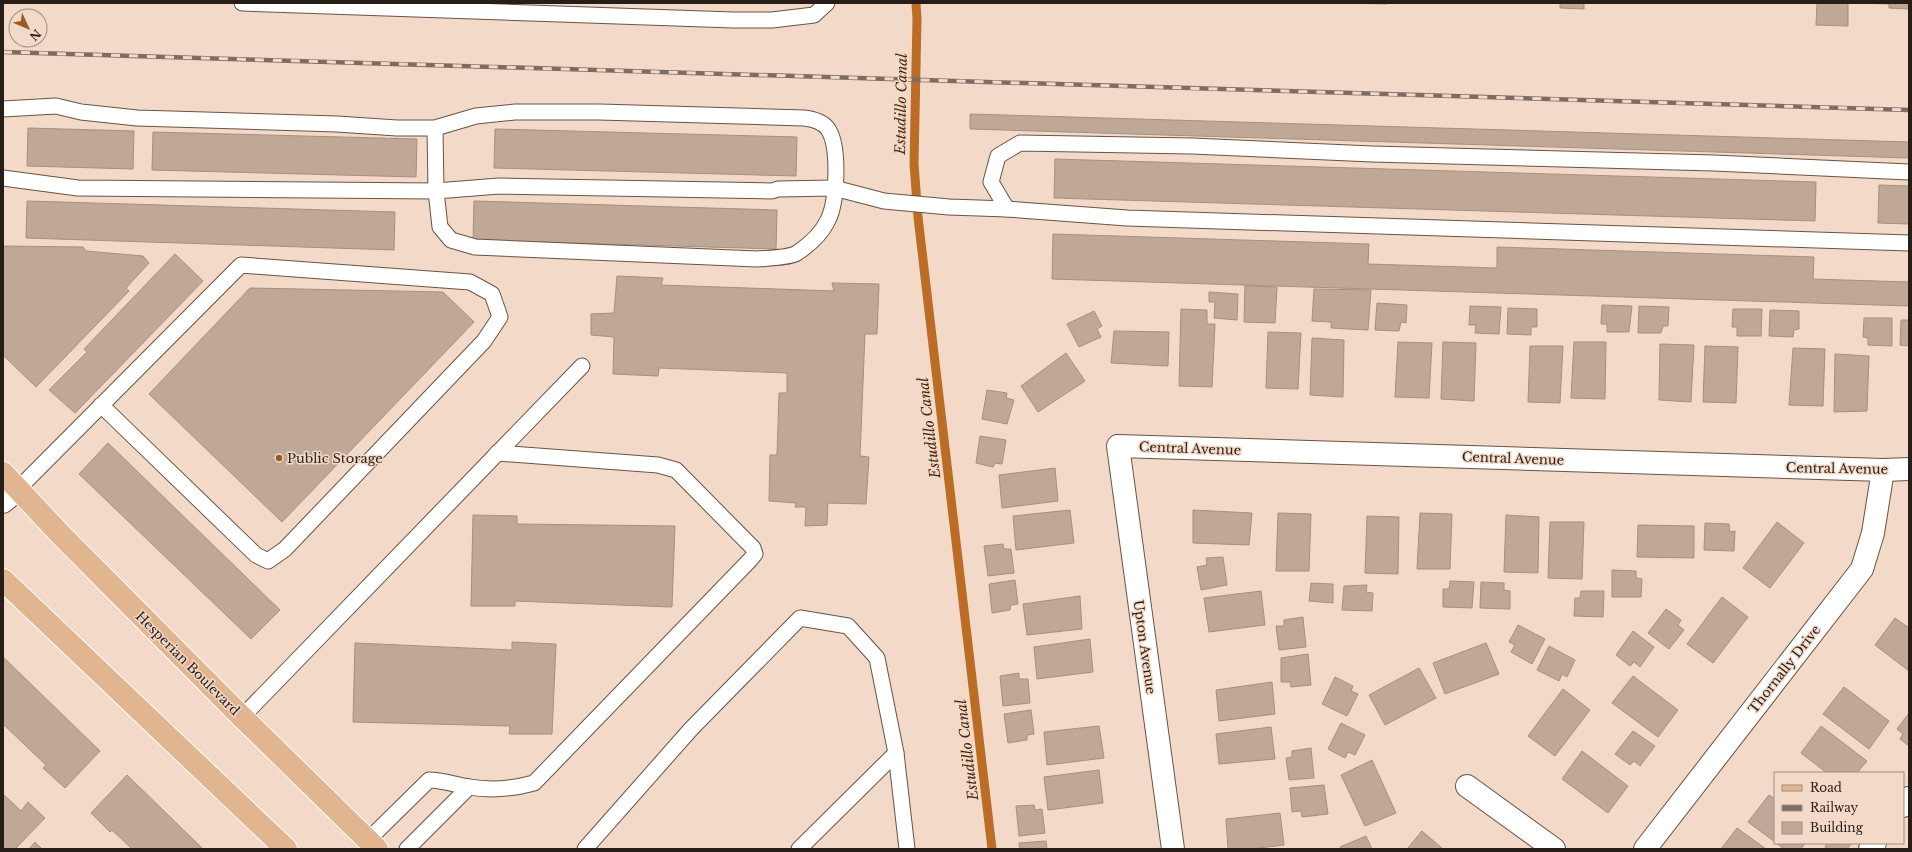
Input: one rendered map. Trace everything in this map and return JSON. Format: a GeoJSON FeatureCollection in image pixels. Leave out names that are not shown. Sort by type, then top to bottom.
{"type":"FeatureCollection","features":[{"type":"Feature","properties":{"kind":"main road","name":"Hesperian Boulevard"},"geometry":{"type":"LineString","coordinates":[[3,474],[10,496],[242,717],[372,845]]}},
{"type":"Feature","properties":{"kind":"main road"},"geometry":{"type":"LineString","coordinates":[[3,580],[286,849]]}},
{"type":"Feature","properties":{"kind":"street","name":"Central Avenue"},"geometry":{"type":"LineString","coordinates":[[1118,446],[1883,470],[1909,469]]}},
{"type":"Feature","properties":{"kind":"street","name":"Upton Avenue"},"geometry":{"type":"LineString","coordinates":[[1118,446],[1173,849]]}},
{"type":"Feature","properties":{"kind":"street","name":"Thornally Drive"},"geometry":{"type":"LineString","coordinates":[[1645,849],[1862,569],[1874,533],[1883,470]]}},
{"type":"Feature","properties":{"kind":"street"},"geometry":{"type":"LineString","coordinates":[[1467,786],[1554,849]]}},
{"type":"Feature","properties":{"kind":"lane"},"geometry":{"type":"LineString","coordinates":[[242,3],[732,20],[772,20],[814,15],[827,3]]}},
{"type":"Feature","properties":{"kind":"lane"},"geometry":{"type":"LineString","coordinates":[[3,109],[56,106],[81,112],[137,118],[337,124],[397,128],[434,128],[476,116],[515,112],[605,112],[814,119],[828,129],[835,155],[836,173],[829,219],[813,240],[795,254],[757,259],[475,248],[451,240],[440,227],[436,191],[434,128]]}},
{"type":"Feature","properties":{"kind":"lane"},"geometry":{"type":"LineString","coordinates":[[1007,209],[991,182],[998,156],[1020,143],[1192,146],[1380,154],[1714,163],[1909,172]]}},
{"type":"Feature","properties":{"kind":"lane"},"geometry":{"type":"LineString","coordinates":[[3,178],[78,188],[436,191],[498,186],[772,192],[778,190],[834,188],[884,201],[949,207],[1007,209],[1135,218],[1909,243]]}},
{"type":"Feature","properties":{"kind":"lane"},"geometry":{"type":"LineString","coordinates":[[10,496],[101,405],[241,265],[470,282],[492,294],[500,317],[484,341],[285,549],[268,562],[256,555],[101,405]]}},
{"type":"Feature","properties":{"kind":"lane"},"geometry":{"type":"LineString","coordinates":[[242,717],[582,366]]}},
{"type":"Feature","properties":{"kind":"lane"},"geometry":{"type":"LineString","coordinates":[[372,845],[429,780],[441,780],[469,787],[509,789],[534,783],[755,554],[753,548],[676,470],[658,465],[497,453]]}},
{"type":"Feature","properties":{"kind":"lane"},"geometry":{"type":"LineString","coordinates":[[584,849],[691,729],[800,618],[848,626],[877,658],[896,753],[907,849]]}},
{"type":"Feature","properties":{"kind":"lane"},"geometry":{"type":"LineString","coordinates":[[799,849],[896,753]]}},
{"type":"Feature","properties":{"kind":"lane"},"geometry":{"type":"LineString","coordinates":[[407,849],[469,787]]}},
{"type":"Feature","properties":{"kind":"building"},"geometry":{"type":"Polygon","coordinates":[[[1346,3],[1387,3],[1387,4],[1346,3]]]}},
{"type":"Feature","properties":{"kind":"building"},"geometry":{"type":"Polygon","coordinates":[[[1560,3],[1584,3],[1584,9],[1560,8],[1560,3]]]}},
{"type":"Feature","properties":{"kind":"building"},"geometry":{"type":"Polygon","coordinates":[[[1817,3],[1848,3],[1848,26],[1816,25],[1817,3]]]}},
{"type":"Feature","properties":{"kind":"building"},"geometry":{"type":"Polygon","coordinates":[[[1856,3],[1909,3],[1909,9],[1889,8],[1889,4],[1856,3]]]}},
{"type":"Feature","properties":{"kind":"building"},"geometry":{"type":"Polygon","coordinates":[[[970,114],[1909,142],[1909,158],[970,129],[970,114]]]}},
{"type":"Feature","properties":{"kind":"building"},"geometry":{"type":"Polygon","coordinates":[[[28,128],[134,131],[133,169],[27,166],[28,128]]]}},
{"type":"Feature","properties":{"kind":"building"},"geometry":{"type":"Polygon","coordinates":[[[495,129],[797,137],[796,176],[494,168],[495,129]]]}},
{"type":"Feature","properties":{"kind":"building"},"geometry":{"type":"Polygon","coordinates":[[[153,132],[417,139],[416,177],[152,170],[153,132]]]}},
{"type":"Feature","properties":{"kind":"building"},"geometry":{"type":"Polygon","coordinates":[[[1055,159],[1816,182],[1815,221],[1054,198],[1055,159]]]}},
{"type":"Feature","properties":{"kind":"building"},"geometry":{"type":"Polygon","coordinates":[[[1879,185],[1909,186],[1909,224],[1878,223],[1879,185]]]}},
{"type":"Feature","properties":{"kind":"building"},"geometry":{"type":"Polygon","coordinates":[[[27,201],[395,212],[394,250],[26,238],[27,201]]]}},
{"type":"Feature","properties":{"kind":"building"},"geometry":{"type":"Polygon","coordinates":[[[474,201],[777,210],[776,249],[473,240],[474,201]]]}},
{"type":"Feature","properties":{"kind":"building"},"geometry":{"type":"Polygon","coordinates":[[[1053,234],[1369,244],[1368,264],[1497,268],[1497,247],[1814,257],[1813,279],[1909,282],[1909,306],[1052,279],[1053,234]]]}},
{"type":"Feature","properties":{"kind":"building"},"geometry":{"type":"Polygon","coordinates":[[[3,246],[83,247],[86,251],[143,256],[149,263],[126,288],[129,291],[36,387],[3,355],[3,246]]]}},
{"type":"Feature","properties":{"kind":"building"},"geometry":{"type":"Polygon","coordinates":[[[175,254],[203,281],[75,413],[49,390],[87,352],[84,349],[175,254]]]}},
{"type":"Feature","properties":{"kind":"building"},"geometry":{"type":"Polygon","coordinates":[[[617,276],[663,278],[661,285],[834,291],[832,283],[879,284],[877,334],[865,334],[860,456],[869,457],[866,504],[828,503],[827,525],[805,526],[806,507],[795,507],[796,503],[769,501],[770,455],[777,455],[779,393],[787,393],[787,373],[659,368],[658,376],[613,374],[614,337],[591,335],[591,314],[614,313],[617,276]]]}},
{"type":"Feature","properties":{"kind":"building"},"geometry":{"type":"Polygon","coordinates":[[[1245,286],[1277,287],[1275,323],[1244,322],[1245,286]]]}},
{"type":"Feature","properties":{"kind":"building","name":"Public Storage"},"geometry":{"type":"Polygon","coordinates":[[[250,288],[443,292],[474,322],[282,522],[149,394],[250,288]]]}},
{"type":"Feature","properties":{"kind":"building"},"geometry":{"type":"Polygon","coordinates":[[[1314,289],[1371,290],[1368,330],[1331,328],[1331,322],[1312,321],[1314,289]]]}},
{"type":"Feature","properties":{"kind":"building"},"geometry":{"type":"Polygon","coordinates":[[[1209,292],[1238,294],[1237,320],[1214,318],[1215,302],[1209,302],[1209,292]]]}},
{"type":"Feature","properties":{"kind":"building"},"geometry":{"type":"Polygon","coordinates":[[[1377,303],[1407,305],[1406,323],[1401,322],[1399,331],[1375,330],[1377,303]]]}},
{"type":"Feature","properties":{"kind":"building"},"geometry":{"type":"Polygon","coordinates":[[[1602,305],[1632,306],[1629,332],[1607,332],[1607,324],[1601,324],[1602,305]]]}},
{"type":"Feature","properties":{"kind":"building"},"geometry":{"type":"Polygon","coordinates":[[[1470,306],[1501,307],[1499,334],[1475,333],[1476,325],[1469,325],[1470,306]]]}},
{"type":"Feature","properties":{"kind":"building"},"geometry":{"type":"Polygon","coordinates":[[[1639,306],[1669,307],[1668,326],[1663,326],[1661,333],[1638,333],[1639,306]]]}},
{"type":"Feature","properties":{"kind":"building"},"geometry":{"type":"Polygon","coordinates":[[[1508,308],[1537,309],[1537,327],[1531,327],[1531,335],[1507,334],[1508,308]]]}},
{"type":"Feature","properties":{"kind":"building"},"geometry":{"type":"Polygon","coordinates":[[[1181,309],[1207,310],[1207,324],[1215,324],[1212,387],[1179,386],[1181,309]]]}},
{"type":"Feature","properties":{"kind":"building"},"geometry":{"type":"Polygon","coordinates":[[[1733,309],[1762,309],[1761,336],[1737,336],[1737,327],[1732,327],[1733,309]]]}},
{"type":"Feature","properties":{"kind":"building"},"geometry":{"type":"Polygon","coordinates":[[[1770,310],[1799,311],[1799,329],[1794,330],[1793,337],[1769,336],[1770,310]]]}},
{"type":"Feature","properties":{"kind":"building"},"geometry":{"type":"Polygon","coordinates":[[[1094,311],[1102,326],[1097,329],[1101,337],[1079,347],[1067,324],[1094,311]]]}},
{"type":"Feature","properties":{"kind":"building"},"geometry":{"type":"Polygon","coordinates":[[[1864,318],[1892,318],[1892,346],[1868,345],[1868,338],[1863,337],[1864,318]]]}},
{"type":"Feature","properties":{"kind":"building"},"geometry":{"type":"Polygon","coordinates":[[[1901,320],[1909,320],[1909,346],[1900,345],[1901,320]]]}},
{"type":"Feature","properties":{"kind":"building"},"geometry":{"type":"Polygon","coordinates":[[[1114,331],[1169,332],[1168,366],[1111,363],[1114,331]]]}},
{"type":"Feature","properties":{"kind":"building"},"geometry":{"type":"Polygon","coordinates":[[[1268,332],[1301,333],[1298,389],[1266,388],[1268,332]]]}},
{"type":"Feature","properties":{"kind":"building"},"geometry":{"type":"Polygon","coordinates":[[[1312,338],[1344,340],[1343,397],[1310,395],[1312,338]]]}},
{"type":"Feature","properties":{"kind":"building"},"geometry":{"type":"Polygon","coordinates":[[[1398,342],[1432,343],[1429,398],[1395,397],[1398,342]]]}},
{"type":"Feature","properties":{"kind":"building"},"geometry":{"type":"Polygon","coordinates":[[[1443,342],[1476,343],[1474,401],[1441,399],[1443,342]]]}},
{"type":"Feature","properties":{"kind":"building"},"geometry":{"type":"Polygon","coordinates":[[[1574,342],[1606,342],[1605,399],[1571,398],[1574,342]]]}},
{"type":"Feature","properties":{"kind":"building"},"geometry":{"type":"Polygon","coordinates":[[[1660,344],[1694,345],[1691,402],[1659,400],[1660,344]]]}},
{"type":"Feature","properties":{"kind":"building"},"geometry":{"type":"Polygon","coordinates":[[[1530,346],[1563,346],[1560,403],[1528,402],[1530,346]]]}},
{"type":"Feature","properties":{"kind":"building"},"geometry":{"type":"Polygon","coordinates":[[[1705,346],[1738,347],[1736,403],[1703,402],[1705,346]]]}},
{"type":"Feature","properties":{"kind":"building"},"geometry":{"type":"Polygon","coordinates":[[[1793,348],[1825,349],[1823,406],[1789,405],[1793,348]]]}},
{"type":"Feature","properties":{"kind":"building"},"geometry":{"type":"Polygon","coordinates":[[[1066,353],[1085,381],[1038,412],[1021,386],[1066,353]]]}},
{"type":"Feature","properties":{"kind":"building"},"geometry":{"type":"Polygon","coordinates":[[[1835,354],[1869,356],[1867,411],[1834,412],[1835,354]]]}},
{"type":"Feature","properties":{"kind":"building"},"geometry":{"type":"Polygon","coordinates":[[[987,390],[1007,393],[1006,398],[1014,400],[1007,424],[982,419],[987,390]]]}},
{"type":"Feature","properties":{"kind":"building"},"geometry":{"type":"Polygon","coordinates":[[[980,436],[1006,440],[1002,464],[995,463],[993,467],[976,463],[980,436]]]}},
{"type":"Feature","properties":{"kind":"building"},"geometry":{"type":"Polygon","coordinates":[[[108,443],[280,610],[251,639],[79,474],[108,443]]]}},
{"type":"Feature","properties":{"kind":"building"},"geometry":{"type":"Polygon","coordinates":[[[1055,468],[1058,501],[1002,508],[999,475],[1055,468]]]}},
{"type":"Feature","properties":{"kind":"building"},"geometry":{"type":"Polygon","coordinates":[[[1070,510],[1074,543],[1016,550],[1013,516],[1070,510]]]}},
{"type":"Feature","properties":{"kind":"building"},"geometry":{"type":"Polygon","coordinates":[[[1193,510],[1252,513],[1249,545],[1193,543],[1193,510]]]}},
{"type":"Feature","properties":{"kind":"building"},"geometry":{"type":"Polygon","coordinates":[[[1278,513],[1311,514],[1309,571],[1276,571],[1278,513]]]}},
{"type":"Feature","properties":{"kind":"building"},"geometry":{"type":"Polygon","coordinates":[[[1420,513],[1452,514],[1450,569],[1417,569],[1420,513]]]}},
{"type":"Feature","properties":{"kind":"building"},"geometry":{"type":"Polygon","coordinates":[[[473,515],[517,516],[517,524],[675,526],[672,607],[515,601],[515,606],[471,606],[473,515]]]}},
{"type":"Feature","properties":{"kind":"building"},"geometry":{"type":"Polygon","coordinates":[[[1506,515],[1539,517],[1538,573],[1504,572],[1506,515]]]}},
{"type":"Feature","properties":{"kind":"building"},"geometry":{"type":"Polygon","coordinates":[[[1367,516],[1399,517],[1398,574],[1365,573],[1367,516]]]}},
{"type":"Feature","properties":{"kind":"building"},"geometry":{"type":"Polygon","coordinates":[[[1550,522],[1584,522],[1582,579],[1548,578],[1550,522]]]}},
{"type":"Feature","properties":{"kind":"building"},"geometry":{"type":"Polygon","coordinates":[[[1777,522],[1804,543],[1770,588],[1743,568],[1777,522]]]}},
{"type":"Feature","properties":{"kind":"building"},"geometry":{"type":"Polygon","coordinates":[[[1705,523],[1729,524],[1730,532],[1735,531],[1734,551],[1704,550],[1705,523]]]}},
{"type":"Feature","properties":{"kind":"building"},"geometry":{"type":"Polygon","coordinates":[[[1638,525],[1694,526],[1694,558],[1637,557],[1638,525]]]}},
{"type":"Feature","properties":{"kind":"building"},"geometry":{"type":"Polygon","coordinates":[[[1003,544],[1004,549],[1011,549],[1014,573],[988,576],[984,546],[1003,544]]]}},
{"type":"Feature","properties":{"kind":"building"},"geometry":{"type":"Polygon","coordinates":[[[1223,557],[1227,585],[1201,590],[1197,567],[1207,565],[1206,558],[1223,557]]]}},
{"type":"Feature","properties":{"kind":"building"},"geometry":{"type":"Polygon","coordinates":[[[1612,570],[1636,571],[1636,578],[1642,579],[1641,597],[1612,597],[1612,570]]]}},
{"type":"Feature","properties":{"kind":"building"},"geometry":{"type":"Polygon","coordinates":[[[1015,580],[1018,604],[1011,605],[1010,610],[992,613],[989,584],[1015,580]]]}},
{"type":"Feature","properties":{"kind":"building"},"geometry":{"type":"Polygon","coordinates":[[[1450,581],[1474,582],[1472,608],[1443,607],[1443,589],[1449,589],[1450,581]]]}},
{"type":"Feature","properties":{"kind":"building"},"geometry":{"type":"Polygon","coordinates":[[[1481,582],[1504,583],[1504,590],[1510,591],[1510,609],[1480,608],[1481,582]]]}},
{"type":"Feature","properties":{"kind":"building"},"geometry":{"type":"Polygon","coordinates":[[[1311,583],[1333,584],[1333,603],[1309,601],[1311,583]]]}},
{"type":"Feature","properties":{"kind":"building"},"geometry":{"type":"Polygon","coordinates":[[[1367,585],[1366,592],[1373,593],[1372,611],[1342,610],[1344,586],[1367,585]]]}},
{"type":"Feature","properties":{"kind":"building"},"geometry":{"type":"Polygon","coordinates":[[[1261,591],[1265,625],[1209,632],[1204,598],[1261,591]]]}},
{"type":"Feature","properties":{"kind":"building"},"geometry":{"type":"Polygon","coordinates":[[[1581,591],[1604,591],[1603,617],[1574,616],[1575,598],[1580,598],[1581,591]]]}},
{"type":"Feature","properties":{"kind":"building"},"geometry":{"type":"Polygon","coordinates":[[[1080,596],[1082,629],[1027,635],[1023,604],[1080,596]]]}},
{"type":"Feature","properties":{"kind":"building"},"geometry":{"type":"Polygon","coordinates":[[[1722,597],[1748,617],[1713,663],[1687,644],[1722,597]]]}},
{"type":"Feature","properties":{"kind":"building"},"geometry":{"type":"Polygon","coordinates":[[[1666,609],[1681,620],[1678,625],[1684,630],[1669,649],[1648,633],[1666,609]]]}},
{"type":"Feature","properties":{"kind":"building"},"geometry":{"type":"Polygon","coordinates":[[[1303,617],[1306,647],[1279,650],[1276,626],[1284,626],[1284,620],[1303,617]]]}},
{"type":"Feature","properties":{"kind":"building"},"geometry":{"type":"Polygon","coordinates":[[[1895,618],[1909,628],[1909,671],[1875,645],[1895,618]]]}},
{"type":"Feature","properties":{"kind":"building"},"geometry":{"type":"Polygon","coordinates":[[[1518,625],[1545,639],[1532,664],[1511,652],[1515,645],[1509,642],[1518,625]]]}},
{"type":"Feature","properties":{"kind":"building"},"geometry":{"type":"Polygon","coordinates":[[[1633,631],[1654,647],[1640,667],[1634,662],[1630,666],[1616,655],[1633,631]]]}},
{"type":"Feature","properties":{"kind":"building"},"geometry":{"type":"Polygon","coordinates":[[[1090,639],[1093,672],[1037,679],[1034,647],[1090,639]]]}},
{"type":"Feature","properties":{"kind":"building"},"geometry":{"type":"Polygon","coordinates":[[[512,642],[556,644],[552,734],[509,734],[510,726],[353,722],[355,643],[512,650],[512,642]]]}},
{"type":"Feature","properties":{"kind":"building"},"geometry":{"type":"Polygon","coordinates":[[[1486,643],[1499,674],[1445,694],[1433,663],[1486,643]]]}},
{"type":"Feature","properties":{"kind":"building"},"geometry":{"type":"Polygon","coordinates":[[[1549,646],[1575,660],[1567,677],[1562,674],[1559,681],[1537,670],[1549,646]]]}},
{"type":"Feature","properties":{"kind":"building"},"geometry":{"type":"Polygon","coordinates":[[[1308,654],[1311,685],[1291,687],[1290,682],[1281,682],[1281,658],[1308,654]]]}},
{"type":"Feature","properties":{"kind":"building"},"geometry":{"type":"Polygon","coordinates":[[[3,657],[100,751],[65,788],[43,768],[46,765],[3,724],[3,657]]]}},
{"type":"Feature","properties":{"kind":"building"},"geometry":{"type":"Polygon","coordinates":[[[1419,668],[1436,698],[1385,725],[1369,695],[1419,668]]]}},
{"type":"Feature","properties":{"kind":"building"},"geometry":{"type":"Polygon","coordinates":[[[1019,673],[1019,679],[1028,679],[1030,703],[1003,706],[1000,676],[1019,673]]]}},
{"type":"Feature","properties":{"kind":"building"},"geometry":{"type":"Polygon","coordinates":[[[1633,676],[1678,710],[1658,737],[1612,703],[1633,676]]]}},
{"type":"Feature","properties":{"kind":"building"},"geometry":{"type":"Polygon","coordinates":[[[1335,677],[1353,686],[1351,691],[1358,694],[1347,716],[1322,704],[1335,677]]]}},
{"type":"Feature","properties":{"kind":"building"},"geometry":{"type":"Polygon","coordinates":[[[1272,682],[1275,714],[1219,721],[1216,690],[1272,682]]]}},
{"type":"Feature","properties":{"kind":"building"},"geometry":{"type":"Polygon","coordinates":[[[1844,687],[1889,721],[1869,749],[1823,714],[1844,687]]]}},
{"type":"Feature","properties":{"kind":"building"},"geometry":{"type":"Polygon","coordinates":[[[1563,689],[1590,710],[1555,756],[1528,736],[1563,689]]]}},
{"type":"Feature","properties":{"kind":"building"},"geometry":{"type":"Polygon","coordinates":[[[1031,710],[1034,734],[1027,735],[1027,740],[1008,743],[1004,714],[1031,710]]]}},
{"type":"Feature","properties":{"kind":"building"},"geometry":{"type":"Polygon","coordinates":[[[1909,713],[1909,746],[1900,739],[1903,734],[1897,729],[1909,713]]]}},
{"type":"Feature","properties":{"kind":"building"},"geometry":{"type":"Polygon","coordinates":[[[1341,723],[1365,735],[1355,755],[1348,752],[1345,758],[1328,749],[1341,723]]]}},
{"type":"Feature","properties":{"kind":"building"},"geometry":{"type":"Polygon","coordinates":[[[1099,726],[1104,758],[1047,765],[1044,732],[1099,726]]]}},
{"type":"Feature","properties":{"kind":"building"},"geometry":{"type":"Polygon","coordinates":[[[1821,726],[1867,761],[1858,772],[1826,772],[1801,753],[1821,726]]]}},
{"type":"Feature","properties":{"kind":"building"},"geometry":{"type":"Polygon","coordinates":[[[1271,727],[1275,759],[1219,764],[1216,734],[1271,727]]]}},
{"type":"Feature","properties":{"kind":"building"},"geometry":{"type":"Polygon","coordinates":[[[1633,731],[1655,746],[1640,766],[1634,761],[1630,765],[1615,754],[1633,731]]]}},
{"type":"Feature","properties":{"kind":"building"},"geometry":{"type":"Polygon","coordinates":[[[1311,748],[1314,778],[1289,780],[1286,758],[1292,757],[1292,751],[1311,748]]]}},
{"type":"Feature","properties":{"kind":"building"},"geometry":{"type":"Polygon","coordinates":[[[1582,751],[1628,786],[1608,813],[1562,779],[1582,751]]]}},
{"type":"Feature","properties":{"kind":"building"},"geometry":{"type":"Polygon","coordinates":[[[1372,760],[1396,813],[1365,826],[1341,775],[1372,760]]]}},
{"type":"Feature","properties":{"kind":"building"},"geometry":{"type":"Polygon","coordinates":[[[1099,770],[1103,803],[1048,810],[1044,777],[1099,770]]]}},
{"type":"Feature","properties":{"kind":"building"},"geometry":{"type":"Polygon","coordinates":[[[127,775],[203,849],[132,849],[112,830],[110,832],[91,813],[127,775]]]}},
{"type":"Feature","properties":{"kind":"building"},"geometry":{"type":"Polygon","coordinates":[[[1324,785],[1328,814],[1302,817],[1301,811],[1292,812],[1290,788],[1324,785]]]}},
{"type":"Feature","properties":{"kind":"building"},"geometry":{"type":"Polygon","coordinates":[[[3,794],[21,811],[28,802],[45,818],[15,849],[3,849],[3,794]]]}},
{"type":"Feature","properties":{"kind":"building"},"geometry":{"type":"Polygon","coordinates":[[[1769,795],[1774,798],[1774,841],[1748,822],[1769,795]]]}},
{"type":"Feature","properties":{"kind":"building"},"geometry":{"type":"Polygon","coordinates":[[[1034,805],[1035,810],[1042,809],[1045,833],[1019,836],[1016,806],[1034,805]]]}},
{"type":"Feature","properties":{"kind":"building"},"geometry":{"type":"Polygon","coordinates":[[[1280,813],[1284,845],[1251,849],[1228,849],[1226,819],[1280,813]]]}},
{"type":"Feature","properties":{"kind":"building"},"geometry":{"type":"Polygon","coordinates":[[[1737,828],[1766,849],[1721,849],[1737,828]]]}},
{"type":"Feature","properties":{"kind":"building"},"geometry":{"type":"Polygon","coordinates":[[[1422,831],[1443,849],[1407,849],[1422,831]]]}},
{"type":"Feature","properties":{"kind":"building"},"geometry":{"type":"Polygon","coordinates":[[[1366,836],[1372,849],[1341,849],[1340,847],[1366,836]]]}},
{"type":"Feature","properties":{"kind":"building"},"geometry":{"type":"Polygon","coordinates":[[[1046,841],[1047,849],[1020,849],[1019,843],[1046,841]]]}},
{"type":"Feature","properties":{"kind":"building"},"geometry":{"type":"Polygon","coordinates":[[[35,842],[42,849],[29,849],[35,842]]]}},
{"type":"Feature","properties":{"kind":"building"},"geometry":{"type":"Polygon","coordinates":[[[1777,844],[1804,844],[1801,849],[1784,849],[1777,844]]]}},
{"type":"Feature","properties":{"kind":"building"},"geometry":{"type":"Polygon","coordinates":[[[1826,844],[1851,844],[1847,849],[1828,849],[1825,847],[1826,844]]]}},
{"type":"Feature","properties":{"kind":"waterway","name":"Estudillo Canal"},"geometry":{"type":"LineString","coordinates":[[916,3],[914,164],[918,217],[992,849]]}},
{"type":"Feature","properties":{"kind":"railway"},"geometry":{"type":"LineString","coordinates":[[3,52],[1909,110]]}},
{"type":"Feature","properties":{"kind":"place","name":"Public Storage"},"geometry":{"type":"Point","coordinates":[279,458]}}]}
